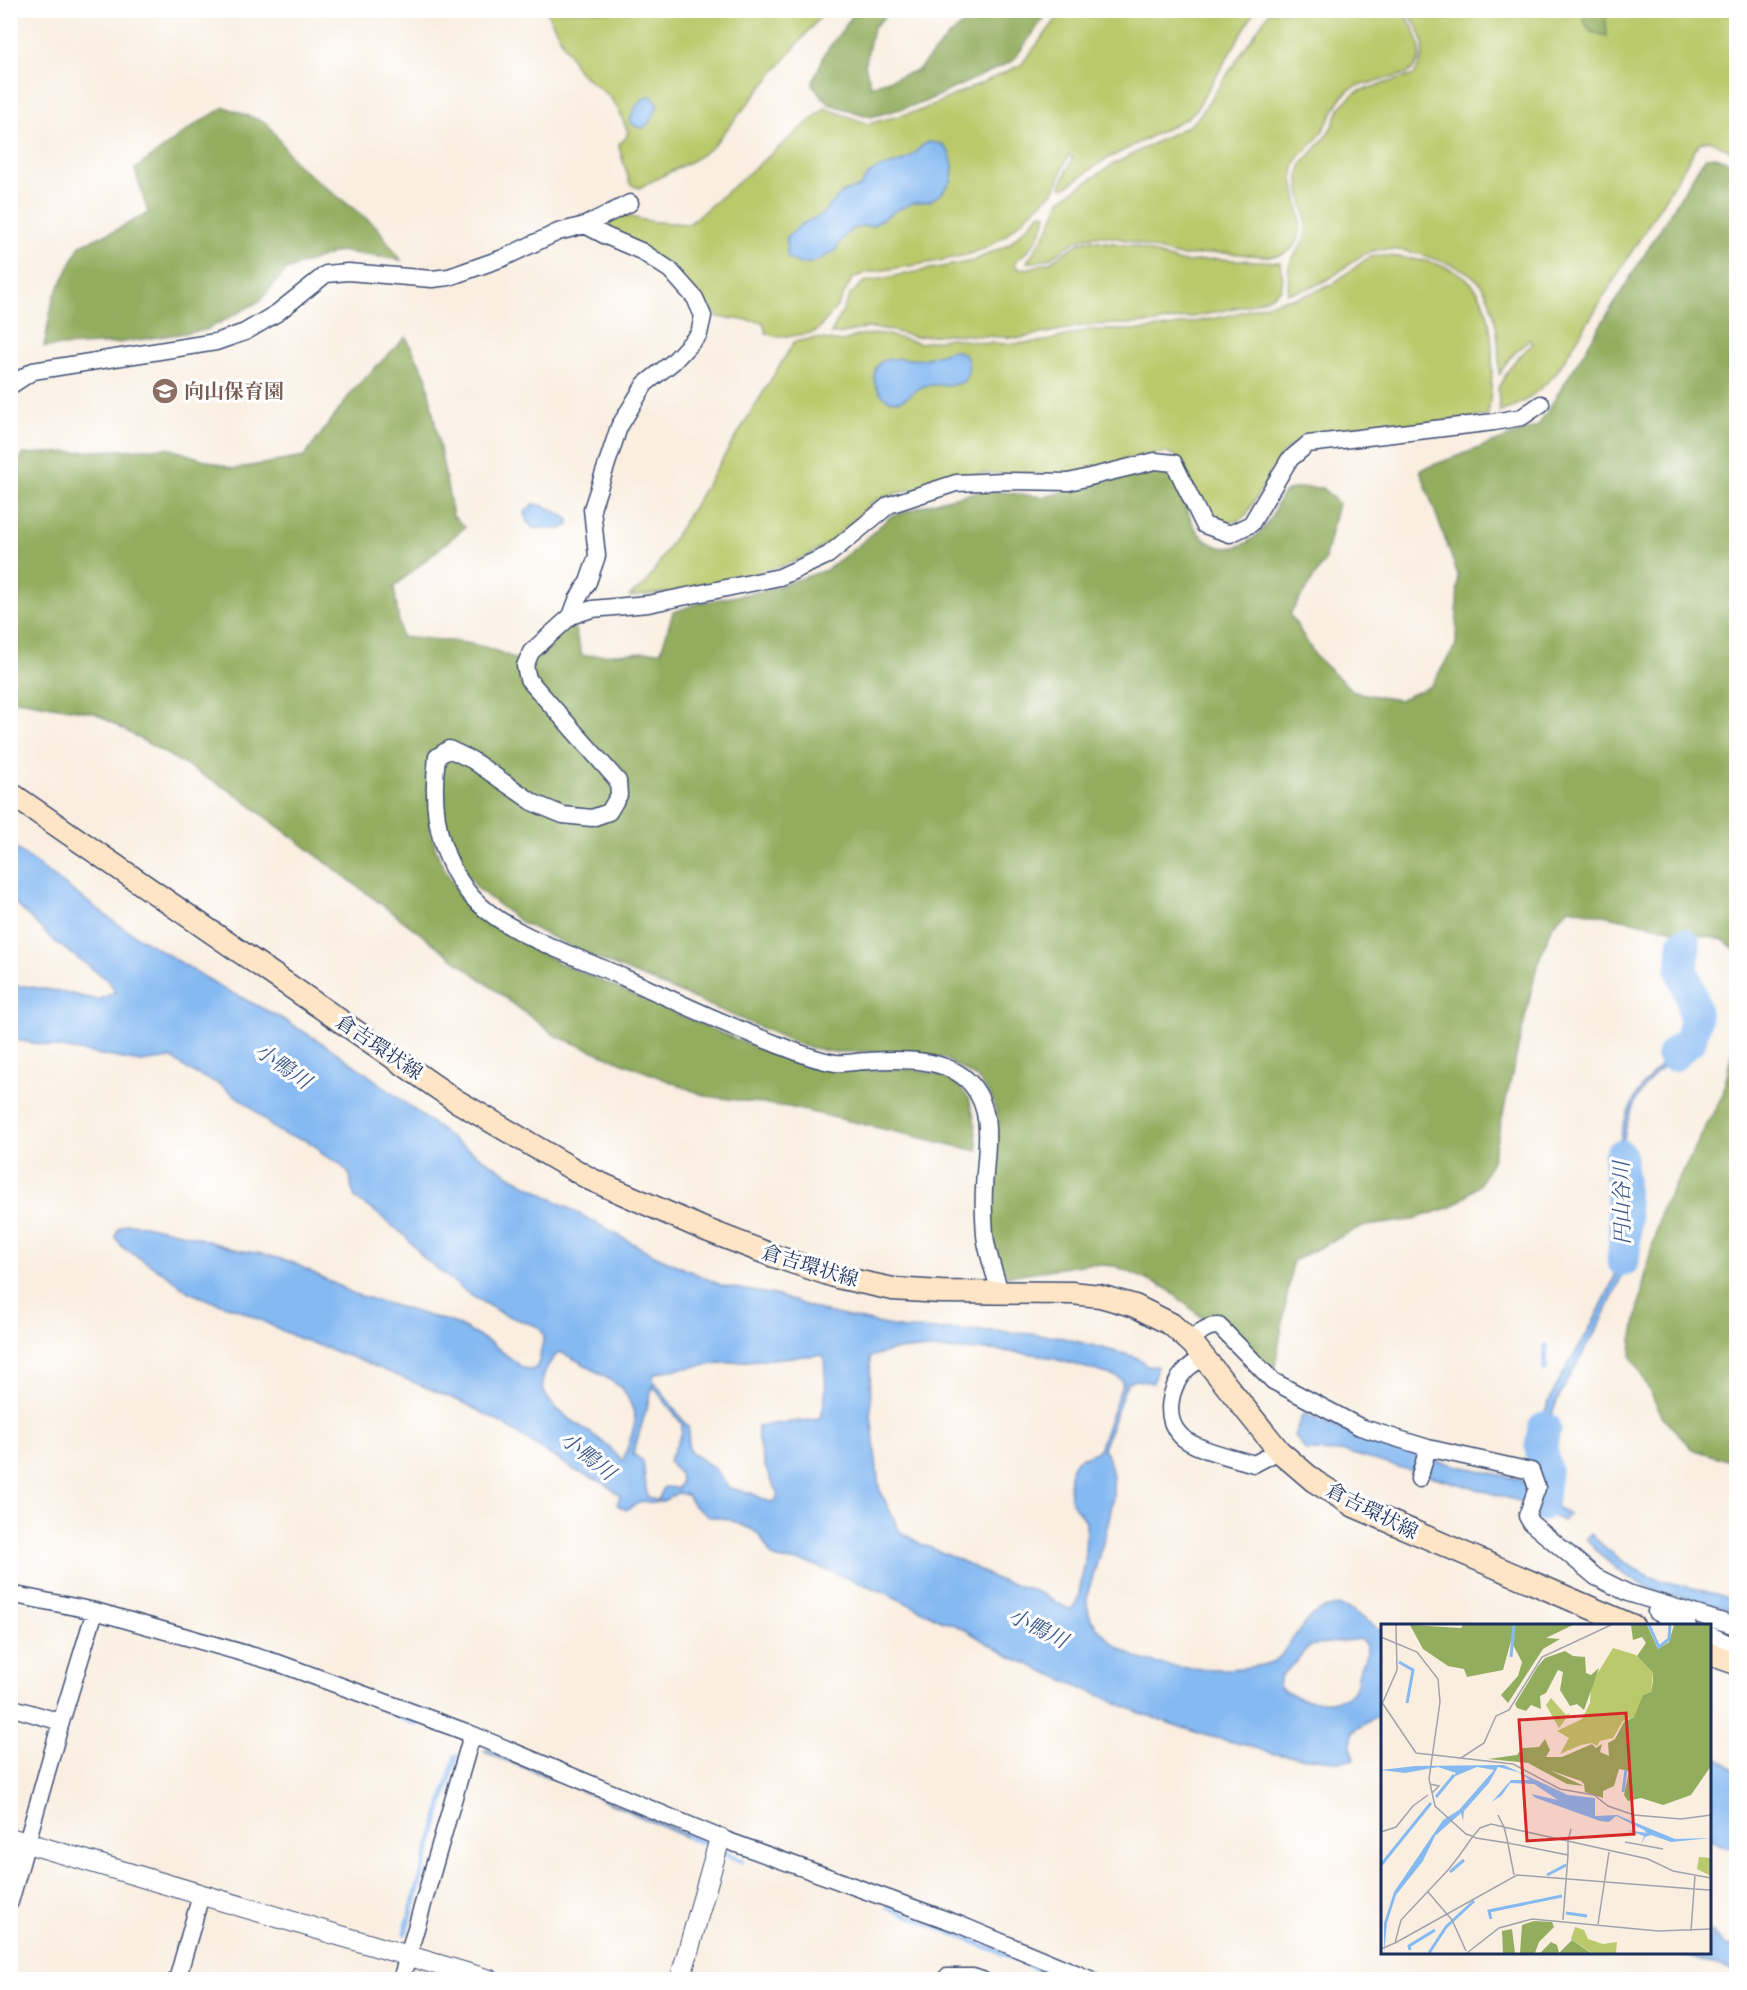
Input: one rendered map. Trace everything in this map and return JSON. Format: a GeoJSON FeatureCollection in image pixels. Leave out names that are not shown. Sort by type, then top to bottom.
{"type":"FeatureCollection","features":[{"type":"Feature","properties":{"kind":"main road","name":"倉吉環状線"},"geometry":{"type":"LineString","coordinates":[[10,793],[455,1100],[590,1179],[704,1229],[837,1277],[893,1289],[1100,1296],[1136,1306],[1171,1324],[1197,1350],[1279,1450],[1314,1481],[1353,1506],[1628,1624]]}},
{"type":"Feature","properties":{"kind":"main road"},"geometry":{"type":"LineString","coordinates":[[1711,1654],[1737,1663]]}},
{"type":"Feature","properties":{"kind":"street"},"geometry":{"type":"LineString","coordinates":[[10,386],[33,371],[216,342],[245,332],[277,313],[326,274],[348,272],[432,279],[449,277],[503,258],[558,232],[585,225],[630,203]]}},
{"type":"Feature","properties":{"kind":"street"},"geometry":{"type":"LineString","coordinates":[[572,616],[597,556],[597,538],[592,509],[620,427],[645,384],[673,362],[699,334],[703,316],[695,298],[670,270],[641,251],[585,225]]}},
{"type":"Feature","properties":{"kind":"street"},"geometry":{"type":"LineString","coordinates":[[1000,1292],[985,1237],[984,1191],[987,1124],[982,1100],[970,1083],[951,1069],[921,1061],[871,1060],[837,1063],[803,1054],[724,1024],[555,949],[515,928],[484,908],[467,891],[449,863],[438,828],[433,786],[437,757],[449,749],[472,760],[534,803],[563,815],[592,818],[609,812],[619,795],[618,781],[528,679],[525,666],[531,652],[572,616],[592,609],[648,604],[780,577],[828,555],[889,505],[956,483],[1069,482],[1155,461],[1174,463],[1204,525],[1230,534],[1251,524],[1289,460],[1308,444],[1487,424],[1522,417],[1541,404]]}},
{"type":"Feature","properties":{"kind":"street"},"geometry":{"type":"LineString","coordinates":[[1279,1450],[1254,1464],[1201,1448],[1180,1435],[1169,1412],[1172,1396],[1197,1350],[1205,1329],[1219,1326],[1273,1381],[1360,1427],[1428,1448],[1532,1471],[1537,1488],[1527,1516],[1531,1523],[1596,1577],[1628,1593],[1737,1626]]}},
{"type":"Feature","properties":{"kind":"street"},"geometry":{"type":"LineString","coordinates":[[1419,1479],[1428,1448]]}},
{"type":"Feature","properties":{"kind":"street"},"geometry":{"type":"LineString","coordinates":[[10,1593],[95,1611],[278,1664],[472,1735],[720,1838],[958,1924],[1082,1977]]}},
{"type":"Feature","properties":{"kind":"street"},"geometry":{"type":"LineString","coordinates":[[1628,1593],[1633,1602],[1683,1624]]}},
{"type":"Feature","properties":{"kind":"street"},"geometry":{"type":"LineString","coordinates":[[10,1902],[19,1841],[61,1722],[95,1611]]}},
{"type":"Feature","properties":{"kind":"street"},"geometry":{"type":"LineString","coordinates":[[1711,1635],[1737,1647]]}},
{"type":"Feature","properties":{"kind":"street"},"geometry":{"type":"LineString","coordinates":[[10,1707],[61,1722]]}},
{"type":"Feature","properties":{"kind":"street"},"geometry":{"type":"LineString","coordinates":[[401,1980],[472,1735]]}},
{"type":"Feature","properties":{"kind":"street"},"geometry":{"type":"LineString","coordinates":[[680,1980],[720,1838]]}},
{"type":"Feature","properties":{"kind":"street"},"geometry":{"type":"LineString","coordinates":[[19,1841],[490,1980]]}},
{"type":"Feature","properties":{"kind":"street"},"geometry":{"type":"LineString","coordinates":[[177,1980],[201,1895]]}},
{"type":"Feature","properties":{"kind":"street"},"geometry":{"type":"LineString","coordinates":[[945,1980],[947,1977],[974,1977],[982,1980]]}},
{"type":"Feature","properties":{"kind":"green space"},"geometry":{"type":"Polygon","coordinates":[[[546,11],[825,11],[712,147],[695,159],[639,188],[630,184],[620,152],[619,144],[626,138],[628,132],[618,109],[610,97],[578,71],[546,11]]]}},
{"type":"Feature","properties":{"kind":"green space"},"geometry":{"type":"Polygon","coordinates":[[[856,11],[891,11],[873,28],[865,65],[871,86],[918,70],[976,11],[1049,11],[1013,61],[922,103],[871,117],[829,104],[812,84],[825,53],[856,11]]]}},
{"type":"Feature","properties":{"kind":"green space"},"geometry":{"type":"Polygon","coordinates":[[[1063,11],[1255,11],[1196,110],[1187,118],[1103,161],[1065,188],[1061,187],[1062,182],[1073,157],[1068,156],[1054,191],[1007,234],[986,248],[934,262],[865,273],[852,279],[838,305],[818,330],[812,333],[775,336],[766,333],[763,322],[718,317],[705,302],[609,231],[610,219],[621,216],[654,222],[689,224],[825,108],[868,124],[922,110],[1021,65],[1063,11]]]}},
{"type":"Feature","properties":{"kind":"green space"},"geometry":{"type":"Polygon","coordinates":[[[1270,11],[1403,11],[1415,33],[1420,50],[1416,66],[1409,72],[1355,87],[1347,92],[1319,136],[1297,160],[1293,178],[1301,225],[1295,245],[1285,253],[1271,256],[1213,253],[1185,256],[1122,239],[1091,236],[1081,239],[1047,259],[1027,262],[1049,228],[1060,200],[1112,165],[1191,124],[1200,115],[1270,11]]]}},
{"type":"Feature","properties":{"kind":"green space"},"geometry":{"type":"Polygon","coordinates":[[[1407,11],[1736,11],[1736,154],[1710,140],[1700,142],[1555,375],[1523,402],[1500,412],[1498,388],[1513,363],[1533,343],[1529,339],[1508,360],[1499,375],[1498,338],[1489,298],[1476,279],[1467,272],[1414,253],[1391,249],[1377,250],[1358,258],[1320,283],[1287,293],[1289,266],[1305,234],[1306,220],[1299,180],[1302,164],[1324,139],[1339,109],[1350,97],[1359,91],[1414,75],[1422,57],[1423,42],[1421,34],[1407,11]]]}},
{"type":"Feature","properties":{"kind":"green space"},"geometry":{"type":"Polygon","coordinates":[[[1585,11],[1605,11],[1607,36],[1591,32],[1584,21],[1585,11]]]}},
{"type":"Feature","properties":{"kind":"green space"},"geometry":{"type":"Polygon","coordinates":[[[225,107],[267,123],[297,165],[376,226],[401,260],[339,251],[286,270],[260,301],[206,330],[117,343],[44,347],[53,299],[80,245],[114,231],[148,213],[135,169],[195,125],[225,107]]]}},
{"type":"Feature","properties":{"kind":"green space"},"geometry":{"type":"Polygon","coordinates":[[[1714,156],[1736,165],[1736,950],[1723,940],[1569,908],[1553,925],[1538,962],[1492,1161],[1479,1185],[1454,1206],[1411,1220],[1360,1227],[1293,1261],[1274,1373],[1216,1318],[1204,1319],[1166,1288],[1115,1266],[1088,1264],[1007,1276],[998,1265],[989,1245],[996,1165],[998,1124],[996,1112],[991,1096],[977,1078],[944,1058],[915,1052],[833,1052],[803,1046],[584,953],[521,922],[478,889],[465,871],[438,828],[433,791],[430,830],[440,861],[464,902],[525,945],[562,964],[803,1066],[846,1070],[913,1069],[942,1076],[958,1086],[969,1098],[978,1151],[789,1107],[706,1096],[556,1036],[234,793],[95,713],[11,699],[11,469],[24,454],[168,448],[233,469],[304,457],[355,388],[406,337],[426,376],[453,516],[465,527],[394,587],[401,637],[480,646],[496,650],[525,665],[571,616],[582,656],[661,651],[673,612],[700,603],[767,590],[826,570],[858,546],[890,517],[942,500],[985,490],[1043,497],[1153,469],[1162,469],[1173,474],[1196,530],[1205,540],[1225,548],[1248,542],[1260,532],[1270,519],[1280,498],[1290,490],[1322,488],[1338,503],[1324,562],[1290,614],[1316,657],[1354,692],[1399,700],[1431,686],[1456,645],[1458,575],[1420,470],[1538,426],[1700,165],[1707,157],[1714,156]]]}},
{"type":"Feature","properties":{"kind":"green space"},"geometry":{"type":"Polygon","coordinates":[[[1040,214],[1046,214],[1045,221],[1040,234],[1032,246],[1016,261],[1015,265],[1019,269],[1050,262],[1081,242],[1092,240],[1134,246],[1177,261],[1215,259],[1280,262],[1283,278],[1281,289],[1270,297],[1249,305],[1193,317],[1155,323],[1087,325],[1020,338],[947,334],[915,337],[885,329],[866,328],[831,334],[851,294],[864,282],[973,261],[1008,245],[1040,214]]]}},
{"type":"Feature","properties":{"kind":"green space"},"geometry":{"type":"Polygon","coordinates":[[[1378,255],[1415,259],[1441,265],[1453,270],[1473,285],[1487,313],[1490,330],[1492,366],[1488,416],[1303,440],[1281,455],[1246,515],[1234,522],[1223,521],[1203,505],[1177,457],[1169,453],[1131,458],[1063,476],[983,473],[897,493],[873,502],[829,543],[807,556],[780,567],[694,589],[630,597],[646,584],[794,342],[815,338],[841,342],[859,335],[883,334],[920,343],[951,338],[1012,344],[1046,341],[1089,330],[1139,330],[1168,327],[1227,316],[1282,300],[1301,297],[1331,285],[1368,258],[1378,255]]]}},
{"type":"Feature","properties":{"kind":"green space"},"geometry":{"type":"Polygon","coordinates":[[[1736,1032],[1736,1459],[1727,1460],[1692,1449],[1663,1417],[1631,1355],[1648,1262],[1662,1207],[1723,1094],[1736,1032]]]}},
{"type":"Feature","properties":{"kind":"water"},"geometry":{"type":"Polygon","coordinates":[[[648,96],[658,103],[656,110],[646,126],[637,127],[630,122],[632,114],[648,96]]]}},
{"type":"Feature","properties":{"kind":"water"},"geometry":{"type":"Polygon","coordinates":[[[929,142],[942,144],[949,152],[953,165],[952,180],[942,193],[930,201],[913,203],[895,211],[872,226],[850,230],[835,251],[815,262],[800,264],[787,257],[786,238],[802,224],[821,215],[843,192],[860,187],[876,169],[900,163],[929,142]]]}},
{"type":"Feature","properties":{"kind":"water"},"geometry":{"type":"Polygon","coordinates":[[[954,350],[965,354],[968,361],[969,368],[963,382],[952,385],[927,385],[898,401],[887,399],[878,389],[874,375],[880,363],[895,358],[923,359],[954,350]]]}},
{"type":"Feature","properties":{"kind":"water"},"geometry":{"type":"Polygon","coordinates":[[[533,504],[557,512],[569,520],[569,525],[561,529],[533,528],[527,522],[525,512],[533,504]]]}},
{"type":"Feature","properties":{"kind":"water","name":"小鴨川"},"geometry":{"type":"Polygon","coordinates":[[[10,844],[120,926],[221,987],[281,1018],[327,1046],[458,1143],[514,1178],[654,1255],[723,1286],[775,1295],[826,1312],[904,1329],[993,1331],[1056,1336],[1136,1357],[1147,1366],[1157,1366],[1153,1383],[1136,1380],[1127,1383],[1103,1449],[1110,1462],[1113,1494],[1107,1529],[1087,1595],[1089,1613],[1093,1621],[1114,1644],[1140,1658],[1179,1667],[1227,1669],[1254,1667],[1277,1660],[1308,1620],[1322,1609],[1339,1606],[1349,1609],[1381,1629],[1381,1714],[1353,1731],[1351,1745],[1354,1758],[1334,1761],[1274,1754],[1204,1735],[1140,1713],[1009,1656],[964,1629],[886,1593],[809,1563],[777,1559],[772,1556],[760,1536],[753,1530],[728,1519],[708,1516],[694,1506],[687,1495],[678,1493],[663,1501],[653,1503],[642,1501],[626,1510],[617,1505],[620,1496],[604,1483],[576,1471],[498,1421],[464,1403],[357,1359],[298,1338],[237,1309],[189,1292],[166,1274],[122,1247],[115,1237],[119,1228],[126,1224],[144,1225],[189,1235],[236,1250],[292,1262],[354,1294],[454,1323],[491,1343],[523,1368],[531,1370],[536,1368],[544,1336],[539,1327],[503,1314],[470,1295],[426,1260],[405,1236],[356,1199],[350,1175],[339,1163],[322,1154],[317,1147],[306,1140],[285,1135],[272,1127],[250,1106],[219,1084],[192,1072],[171,1058],[141,1062],[11,1039],[11,986],[57,991],[98,1000],[115,992],[109,981],[54,941],[11,899],[10,844]],[[894,1350],[870,1357],[871,1414],[879,1488],[900,1532],[998,1580],[1034,1590],[1070,1610],[1077,1604],[1085,1562],[1086,1523],[1071,1499],[1069,1488],[1071,1469],[1076,1461],[1100,1447],[1123,1382],[1118,1377],[1041,1355],[993,1350],[894,1350]],[[559,1352],[547,1367],[543,1380],[545,1392],[551,1403],[561,1413],[602,1441],[623,1461],[635,1421],[627,1396],[612,1382],[559,1352]],[[824,1356],[722,1363],[663,1371],[653,1375],[653,1380],[688,1427],[688,1445],[691,1453],[713,1467],[729,1488],[751,1493],[770,1502],[776,1500],[778,1492],[763,1460],[757,1426],[819,1419],[824,1404],[825,1380],[824,1356]],[[653,1386],[633,1454],[643,1461],[647,1496],[656,1501],[664,1487],[678,1488],[680,1484],[677,1470],[669,1461],[682,1432],[682,1424],[653,1386]],[[1359,1639],[1307,1648],[1281,1675],[1278,1684],[1292,1695],[1312,1701],[1343,1698],[1353,1692],[1367,1654],[1365,1644],[1359,1639]]]}},
{"type":"Feature","properties":{"kind":"water"},"geometry":{"type":"Polygon","coordinates":[[[1696,1019],[1695,1032],[1688,1050],[1664,1066],[1654,1076],[1641,1093],[1629,1116],[1623,1152],[1623,1201],[1620,1201],[1619,1157],[1626,1117],[1644,1084],[1679,1044],[1681,1045],[1689,1037],[1696,1019]]]}},
{"type":"Feature","properties":{"kind":"water"},"geometry":{"type":"Polygon","coordinates":[[[1621,1217],[1628,1217],[1625,1265],[1596,1331],[1568,1380],[1550,1418],[1545,1455],[1550,1471],[1543,1474],[1538,1456],[1543,1417],[1551,1397],[1606,1297],[1615,1274],[1621,1255],[1621,1217]]]}},
{"type":"Feature","properties":{"kind":"water"},"geometry":{"type":"Polygon","coordinates":[[[1303,1414],[1356,1435],[1440,1462],[1519,1479],[1541,1499],[1569,1514],[1563,1521],[1523,1502],[1345,1452],[1306,1451],[1294,1435],[1303,1414]]]}},
{"type":"Feature","properties":{"kind":"water"},"geometry":{"type":"Polygon","coordinates":[[[1591,1534],[1614,1555],[1641,1572],[1660,1580],[1736,1601],[1736,1612],[1681,1596],[1665,1594],[1642,1585],[1603,1557],[1586,1539],[1591,1534]]]}},
{"type":"Feature","properties":{"kind":"water"},"geometry":{"type":"Polygon","coordinates":[[[487,1749],[693,1837],[694,1841],[564,1783],[484,1752],[487,1749]]]}},
{"type":"Feature","properties":{"kind":"water"},"geometry":{"type":"Polygon","coordinates":[[[1711,1754],[1736,1770],[1736,1849],[1711,1840],[1711,1754]]]}},
{"type":"Feature","properties":{"kind":"water"},"geometry":{"type":"Polygon","coordinates":[[[1711,1932],[1726,1946],[1736,1948],[1736,1972],[1680,1954],[1711,1954],[1711,1932]]]}},
{"type":"Feature","properties":{"kind":"waterway","name":"円山谷川"},"geometry":{"type":"LineString","coordinates":[[1673,1055],[1690,1040],[1695,1021],[1692,999],[1682,969],[1684,944]]}},
{"type":"Feature","properties":{"kind":"waterway","name":"円山谷川"},"geometry":{"type":"LineString","coordinates":[[1620,1156],[1625,1234],[1623,1260]]}},
{"type":"Feature","properties":{"kind":"waterway"},"geometry":{"type":"LineString","coordinates":[[1545,1370],[1546,1346]]}},
{"type":"Feature","properties":{"kind":"waterway","name":"円山谷川"},"geometry":{"type":"LineString","coordinates":[[1541,1505],[1545,1471],[1541,1447],[1544,1428]]}},
{"type":"Feature","properties":{"kind":"waterway"},"geometry":{"type":"LineString","coordinates":[[392,1715],[417,1724]]}},
{"type":"Feature","properties":{"kind":"waterway"},"geometry":{"type":"LineString","coordinates":[[405,1933],[456,1756]]}},
{"type":"Feature","properties":{"kind":"waterway"},"geometry":{"type":"LineString","coordinates":[[688,1836],[712,1847]]}},
{"type":"Feature","properties":{"kind":"waterway"},"geometry":{"type":"LineString","coordinates":[[720,1851],[742,1861]]}},
{"type":"Feature","properties":{"kind":"waterway"},"geometry":{"type":"LineString","coordinates":[[888,1907],[1009,1956],[1059,1980]]}},
{"type":"Feature","properties":{"kind":"place","name":"向山保育園"},"geometry":{"type":"Point","coordinates":[165,391]}}]}
